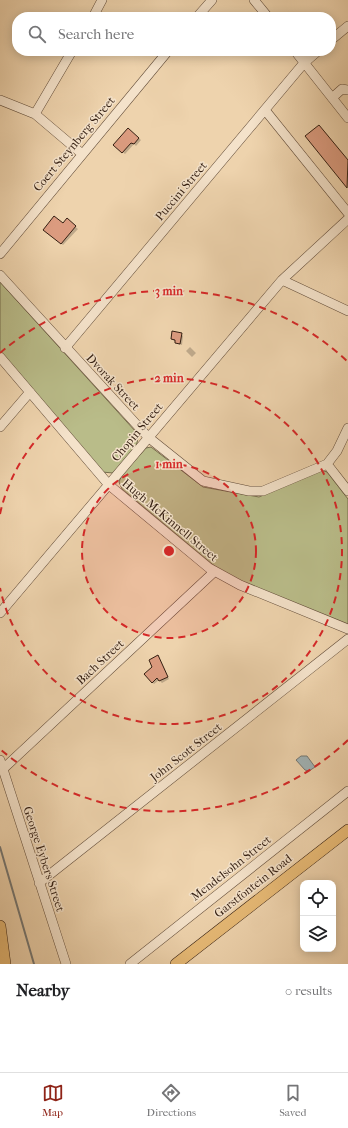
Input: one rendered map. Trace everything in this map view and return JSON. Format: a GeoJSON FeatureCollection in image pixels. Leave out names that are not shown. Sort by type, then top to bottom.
{"type":"FeatureCollection","features":[{"type":"Feature","properties":{"kind":"main road","name":"Garstfontein Road"},"geometry":{"type":"LineString","coordinates":[[176,964],[348,830]]}},
{"type":"Feature","properties":{"kind":"main road"},"geometry":{"type":"LineString","coordinates":[[0,926],[5,964]]}},
{"type":"Feature","properties":{"kind":"street"},"geometry":{"type":"LineString","coordinates":[[96,12],[102,0]]}},
{"type":"Feature","properties":{"kind":"street"},"geometry":{"type":"LineString","coordinates":[[201,12],[212,0]]}},
{"type":"Feature","properties":{"kind":"street"},"geometry":{"type":"LineString","coordinates":[[254,0],[264,12]]}},
{"type":"Feature","properties":{"kind":"street"},"geometry":{"type":"LineString","coordinates":[[336,36],[348,26]]}},
{"type":"Feature","properties":{"kind":"street"},"geometry":{"type":"LineString","coordinates":[[35,114],[69,56]]}},
{"type":"Feature","properties":{"kind":"street","name":"Coert Steynberg Street"},"geometry":{"type":"LineString","coordinates":[[0,254],[164,56]]}},
{"type":"Feature","properties":{"kind":"street"},"geometry":{"type":"LineString","coordinates":[[299,56],[348,118]]}},
{"type":"Feature","properties":{"kind":"street","name":"Puccini Street"},"geometry":{"type":"LineString","coordinates":[[65,348],[304,63],[312,56]]}},
{"type":"Feature","properties":{"kind":"street"},"geometry":{"type":"LineString","coordinates":[[332,98],[342,89],[348,90]]}},
{"type":"Feature","properties":{"kind":"street"},"geometry":{"type":"LineString","coordinates":[[0,100],[35,114],[82,153]]}},
{"type":"Feature","properties":{"kind":"street"},"geometry":{"type":"LineString","coordinates":[[265,110],[348,213]]}},
{"type":"Feature","properties":{"kind":"street","name":"Chopin Street"},"geometry":{"type":"LineString","coordinates":[[0,613],[282,280],[348,219]]}},
{"type":"Feature","properties":{"kind":"street","name":"Dvorak Street"},"geometry":{"type":"LineString","coordinates":[[0,275],[65,348],[148,437],[203,481],[254,492],[268,490],[327,464]]}},
{"type":"Feature","properties":{"kind":"street"},"geometry":{"type":"LineString","coordinates":[[282,280],[348,311]]}},
{"type":"Feature","properties":{"kind":"street","name":"Hugh McKinnell Street"},"geometry":{"type":"LineString","coordinates":[[0,357],[109,485],[214,572],[240,585],[348,628]]}},
{"type":"Feature","properties":{"kind":"street"},"geometry":{"type":"LineString","coordinates":[[0,427],[30,392]]}},
{"type":"Feature","properties":{"kind":"street"},"geometry":{"type":"LineString","coordinates":[[348,428],[337,451],[327,464],[348,491]]}},
{"type":"Feature","properties":{"kind":"street","name":"Bach Street"},"geometry":{"type":"LineString","coordinates":[[1,765],[214,572]]}},
{"type":"Feature","properties":{"kind":"street","name":"John Scott Street"},"geometry":{"type":"LineString","coordinates":[[39,884],[348,639]]}},
{"type":"Feature","properties":{"kind":"street","name":"George Eybers Street"},"geometry":{"type":"LineString","coordinates":[[1,765],[66,964]]}},
{"type":"Feature","properties":{"kind":"street","name":"Mendelsohn Street"},"geometry":{"type":"LineString","coordinates":[[130,964],[348,791]]}},
{"type":"Feature","properties":{"kind":"green space"},"geometry":{"type":"Polygon","coordinates":[[[0,282],[136,432],[138,437],[135,448],[113,473],[102,472],[0,352],[0,282]]]}},
{"type":"Feature","properties":{"kind":"green space"},"geometry":{"type":"Polygon","coordinates":[[[151,447],[203,487],[259,497],[321,470],[327,472],[348,499],[348,625],[224,574],[122,489],[119,482],[122,475],[146,448],[151,447]]]}},
{"type":"Feature","properties":{"kind":"shaded area"},"geometry":{"type":"Polygon","coordinates":[[[301,756],[307,756],[315,767],[309,771],[305,770],[296,760],[301,756]]]}},
{"type":"Feature","properties":{"kind":"building"},"geometry":{"type":"Polygon","coordinates":[[[319,125],[348,160],[347,188],[305,136],[319,125]]]}},
{"type":"Feature","properties":{"kind":"building"},"geometry":{"type":"Polygon","coordinates":[[[128,128],[139,138],[134,144],[131,143],[122,153],[113,145],[128,128]]]}},
{"type":"Feature","properties":{"kind":"building"},"geometry":{"type":"Polygon","coordinates":[[[54,216],[63,223],[67,218],[76,226],[61,244],[43,230],[54,216]]]}},
{"type":"Feature","properties":{"kind":"building"},"geometry":{"type":"Polygon","coordinates":[[[172,331],[182,333],[180,344],[175,343],[175,340],[171,339],[172,331]]]}},
{"type":"Feature","properties":{"kind":"building"},"geometry":{"type":"Polygon","coordinates":[[[158,655],[168,677],[159,681],[157,678],[152,683],[144,674],[152,667],[149,660],[158,655]]]}},
{"type":"Feature","properties":{"kind":"waterway"},"geometry":{"type":"LineString","coordinates":[[0,847],[34,964]]}}]}
